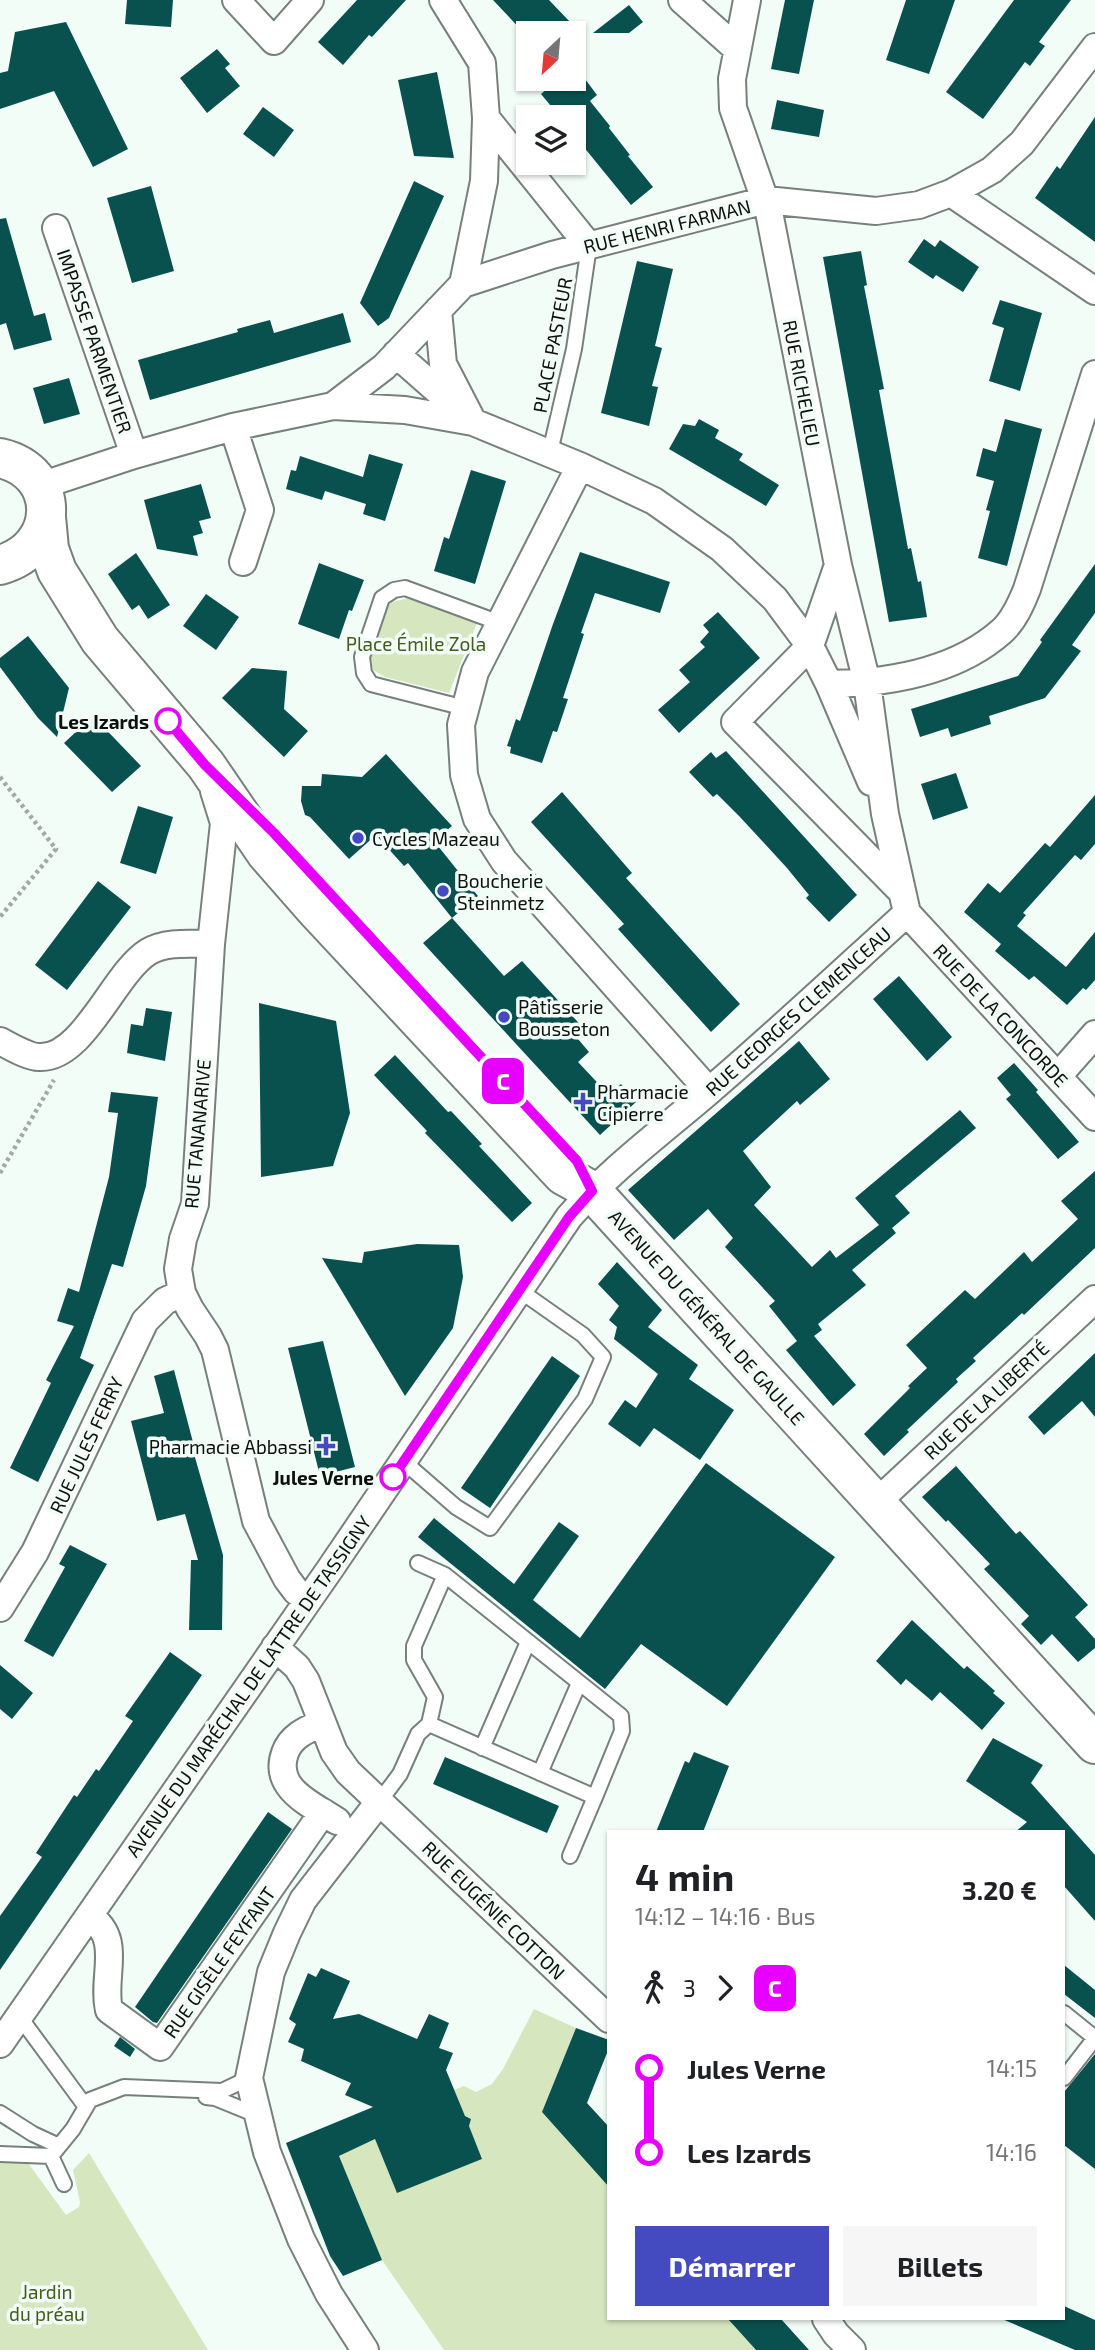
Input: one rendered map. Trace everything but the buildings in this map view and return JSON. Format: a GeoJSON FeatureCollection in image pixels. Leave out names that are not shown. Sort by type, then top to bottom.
{"type":"FeatureCollection","features":[{"type":"Feature","properties":{"kind":"main road"},"geometry":{"type":"LineString","coordinates":[[4,456],[32,475],[43,501],[50,549],[57,571],[100,640],[205,765]]}},
{"type":"Feature","properties":{"kind":"main road"},"geometry":{"type":"LineString","coordinates":[[0,566],[16,561],[31,549],[41,535],[43,501]]}},
{"type":"Feature","properties":{"kind":"main road"},"geometry":{"type":"LineString","coordinates":[[0,566],[18,574],[37,588],[100,640]]}},
{"type":"Feature","properties":{"kind":"main road","name":"AVENUE DU GÉNÉRAL DE GAULLE"},"geometry":{"type":"LineString","coordinates":[[205,765],[274,833],[577,1161],[592,1191],[1095,1744]]}},
{"type":"Feature","properties":{"kind":"street"},"geometry":{"type":"LineString","coordinates":[[236,0],[274,41],[310,0]]}},
{"type":"Feature","properties":{"kind":"street"},"geometry":{"type":"LineString","coordinates":[[333,406],[384,367],[463,284],[484,181],[486,118],[482,63],[443,0]]}},
{"type":"Feature","properties":{"kind":"street"},"geometry":{"type":"LineString","coordinates":[[682,0],[737,49]]}},
{"type":"Feature","properties":{"kind":"street","name":"RUE RICHELIEU"},"geometry":{"type":"LineString","coordinates":[[747,0],[732,79],[733,108],[766,200],[838,565],[867,683],[885,814]]}},
{"type":"Feature","properties":{"kind":"street"},"geometry":{"type":"LineString","coordinates":[[1095,47],[1022,143],[992,170],[951,193],[1095,291]]}},
{"type":"Feature","properties":{"kind":"street"},"geometry":{"type":"LineString","coordinates":[[486,118],[589,246]]}},
{"type":"Feature","properties":{"kind":"street","name":"RUE HENRI FARMAN"},"geometry":{"type":"LineString","coordinates":[[463,284],[589,246],[766,200],[876,211],[919,205],[951,193]]}},
{"type":"Feature","properties":{"kind":"street","name":"IMPASSE PARMENTIER"},"geometry":{"type":"LineString","coordinates":[[56,228],[134,455]]}},
{"type":"Feature","properties":{"kind":"street"},"geometry":{"type":"LineString","coordinates":[[438,310],[443,364],[474,422]]}},
{"type":"Feature","properties":{"kind":"street"},"geometry":{"type":"LineString","coordinates":[[396,354],[474,422]]}},
{"type":"Feature","properties":{"kind":"street"},"geometry":{"type":"LineString","coordinates":[[829,684],[867,683],[935,669],[975,651],[1004,630],[1019,608],[1027,589],[1095,374]]}},
{"type":"Feature","properties":{"kind":"street"},"geometry":{"type":"LineString","coordinates":[[43,501],[134,455],[233,428],[333,406],[405,410],[474,422],[551,452],[654,501],[722,550],[775,599],[810,646],[885,814],[905,902]]}},
{"type":"Feature","properties":{"kind":"street"},"geometry":{"type":"LineString","coordinates":[[233,428],[260,510],[243,562]]}},
{"type":"Feature","properties":{"kind":"street"},"geometry":{"type":"LineString","coordinates":[[580,466],[475,672],[461,725],[464,775],[477,819],[504,861],[709,1091]]}},
{"type":"Feature","properties":{"kind":"street"},"geometry":{"type":"LineString","coordinates":[[810,646],[838,565]]}},
{"type":"Feature","properties":{"kind":"street","name":"RUE DE LA CONCORDE"},"geometry":{"type":"LineString","coordinates":[[810,646],[735,722],[905,902],[1095,1117]]}},
{"type":"Feature","properties":{"kind":"street","name":"RUE TANANARIVE"},"geometry":{"type":"LineString","coordinates":[[205,765],[224,823],[211,944],[195,1204],[183,1239],[178,1269],[182,1293],[215,1350],[256,1521],[287,1579],[296,1591],[308,1600]]}},
{"type":"Feature","properties":{"kind":"street","name":"RUE GEORGES CLEMENCEAU"},"geometry":{"type":"LineString","coordinates":[[592,1191],[709,1091],[905,902]]}},
{"type":"Feature","properties":{"kind":"street"},"geometry":{"type":"LineString","coordinates":[[0,1041],[50,1054],[82,1034],[136,960],[151,950],[166,946],[211,944]]}},
{"type":"Feature","properties":{"kind":"street"},"geometry":{"type":"LineString","coordinates":[[1058,1076],[1095,1034]]}},
{"type":"Feature","properties":{"kind":"street","name":"AVENUE DU MARÉCHAL DE LATTRE DE TASSIGNY"},"geometry":{"type":"LineString","coordinates":[[0,2044],[569,1217],[592,1191]]}},
{"type":"Feature","properties":{"kind":"street","name":"RUE JULES FERRY"},"geometry":{"type":"LineString","coordinates":[[0,1608],[35,1552],[145,1321],[165,1301],[182,1293]]}},
{"type":"Feature","properties":{"kind":"street","name":"RUE DE LA LIBERTÉ"},"geometry":{"type":"LineString","coordinates":[[877,1502],[1095,1299]]}},
{"type":"Feature","properties":{"kind":"street","name":"RUE EUGÉNIE COTTON"},"geometry":{"type":"LineString","coordinates":[[275,1647],[297,1667],[306,1681],[334,1752],[341,1762],[379,1802],[607,2017]]}},
{"type":"Feature","properties":{"kind":"street"},"geometry":{"type":"LineString","coordinates":[[322,1723],[296,1735],[288,1746],[281,1771],[285,1782],[295,1793],[355,1833]]}},
{"type":"Feature","properties":{"kind":"street"},"geometry":{"type":"LineString","coordinates":[[365,2350],[329,2294],[301,2239],[267,2152],[249,2078],[271,1972],[287,1933],[303,1900],[379,1802]]}},
{"type":"Feature","properties":{"kind":"street","name":"RUE GISÈLE FEYFANT"},"geometry":{"type":"LineString","coordinates":[[89,1916],[100,1924],[109,1943],[109,2010],[160,2046],[323,1812]]}},
{"type":"Feature","properties":{"kind":"street"},"geometry":{"type":"LineString","coordinates":[[827,2320],[852,2350]]}},
{"type":"Feature","properties":{"kind":"lane","name":"PLACE PASTEUR"},"geometry":{"type":"LineString","coordinates":[[551,452],[574,349],[589,246]]}},
{"type":"Feature","properties":{"kind":"lane"},"geometry":{"type":"LineString","coordinates":[[465,708],[371,684],[364,673],[362,657],[382,598],[394,590],[405,588],[500,623]]}},
{"type":"Feature","properties":{"kind":"lane"},"geometry":{"type":"LineString","coordinates":[[403,1461],[456,1507],[490,1528],[585,1399],[603,1357],[583,1335],[519,1290]]}},
{"type":"Feature","properties":{"kind":"lane"},"geometry":{"type":"LineString","coordinates":[[418,1563],[445,1575],[621,1716],[622,1731],[570,1856]]}},
{"type":"Feature","properties":{"kind":"lane"},"geometry":{"type":"LineString","coordinates":[[379,1802],[400,1774],[418,1734],[429,1724],[435,1697],[414,1660],[414,1646],[445,1575]]}},
{"type":"Feature","properties":{"kind":"lane"},"geometry":{"type":"LineString","coordinates":[[482,1748],[528,1642]]}},
{"type":"Feature","properties":{"kind":"lane"},"geometry":{"type":"LineString","coordinates":[[540,1773],[579,1683]]}},
{"type":"Feature","properties":{"kind":"lane"},"geometry":{"type":"LineString","coordinates":[[429,1724],[595,1797]]}},
{"type":"Feature","properties":{"kind":"lane"},"geometry":{"type":"LineString","coordinates":[[1065,2015],[1095,2038],[1065,2077]]}},
{"type":"Feature","properties":{"kind":"lane"},"geometry":{"type":"LineString","coordinates":[[19,2016],[86,2107]]}},
{"type":"Feature","properties":{"kind":"lane"},"geometry":{"type":"LineString","coordinates":[[55,2151],[90,2100],[124,2087],[222,2091],[249,2078]]}},
{"type":"Feature","properties":{"kind":"lane"},"geometry":{"type":"LineString","coordinates":[[153,2088],[215,2098],[260,2117]]}},
{"type":"Feature","properties":{"kind":"lane"},"geometry":{"type":"LineString","coordinates":[[0,2113],[55,2151],[64,2184]]}},
{"type":"Feature","properties":{"kind":"lane"},"geometry":{"type":"LineString","coordinates":[[0,2154],[55,2151]]}},
{"type":"Feature","properties":{"kind":"path"},"geometry":{"type":"LineString","coordinates":[[0,777],[56,849],[0,917]]}},
{"type":"Feature","properties":{"kind":"path"},"geometry":{"type":"LineString","coordinates":[[0,1173],[62,1066],[50,1054]]}},
{"type":"Feature","properties":{"kind":"green space","name":"Place Émile Zola"},"geometry":{"type":"Polygon","coordinates":[[[408,598],[477,623],[449,693],[385,677],[373,670],[370,655],[382,610],[393,602],[408,598]]]}},
{"type":"Feature","properties":{"kind":"green space"},"geometry":{"type":"Polygon","coordinates":[[[534,2009],[576,2028],[542,2112],[607,2185],[607,2320],[729,2320],[756,2350],[444,2350],[382,2260],[339,2156],[375,2139],[397,2192],[482,2159],[469,2126],[471,2119],[465,2116],[454,2090],[464,2086],[476,2092],[492,2084],[503,2069],[534,2009]]]}},
{"type":"Feature","properties":{"kind":"green space","name":"Jardin du préau"},"geometry":{"type":"Polygon","coordinates":[[[89,2153],[208,2350],[0,2350],[0,2161],[16,2158],[28,2163],[66,2215],[79,2207],[73,2170],[89,2153]]]}},
{"type":"Feature","properties":{"kind":"bus line","name":"C"},"geometry":{"type":"LineString","coordinates":[[168,721],[205,765],[274,833],[577,1161],[592,1191],[569,1217],[393,1477]]}},
{"type":"Feature","properties":{"kind":"place","name":"Les Izards"},"geometry":{"type":"Point","coordinates":[168,721]}},
{"type":"Feature","properties":{"kind":"place","name":"Cycles Mazeau"},"geometry":{"type":"Point","coordinates":[358,838]}},
{"type":"Feature","properties":{"kind":"place","name":"Boucherie Steinmetz"},"geometry":{"type":"Point","coordinates":[443,891]}},
{"type":"Feature","properties":{"kind":"place","name":"Pâtisserie Bousseton"},"geometry":{"type":"Point","coordinates":[504,1017]}},
{"type":"Feature","properties":{"kind":"place","name":"Pharmacie Cipierre"},"geometry":{"type":"Point","coordinates":[583,1102]}},
{"type":"Feature","properties":{"kind":"place","name":"Pharmacie Abbassi"},"geometry":{"type":"Point","coordinates":[326,1446]}},
{"type":"Feature","properties":{"kind":"place","name":"Jules Verne"},"geometry":{"type":"Point","coordinates":[393,1477]}}]}
